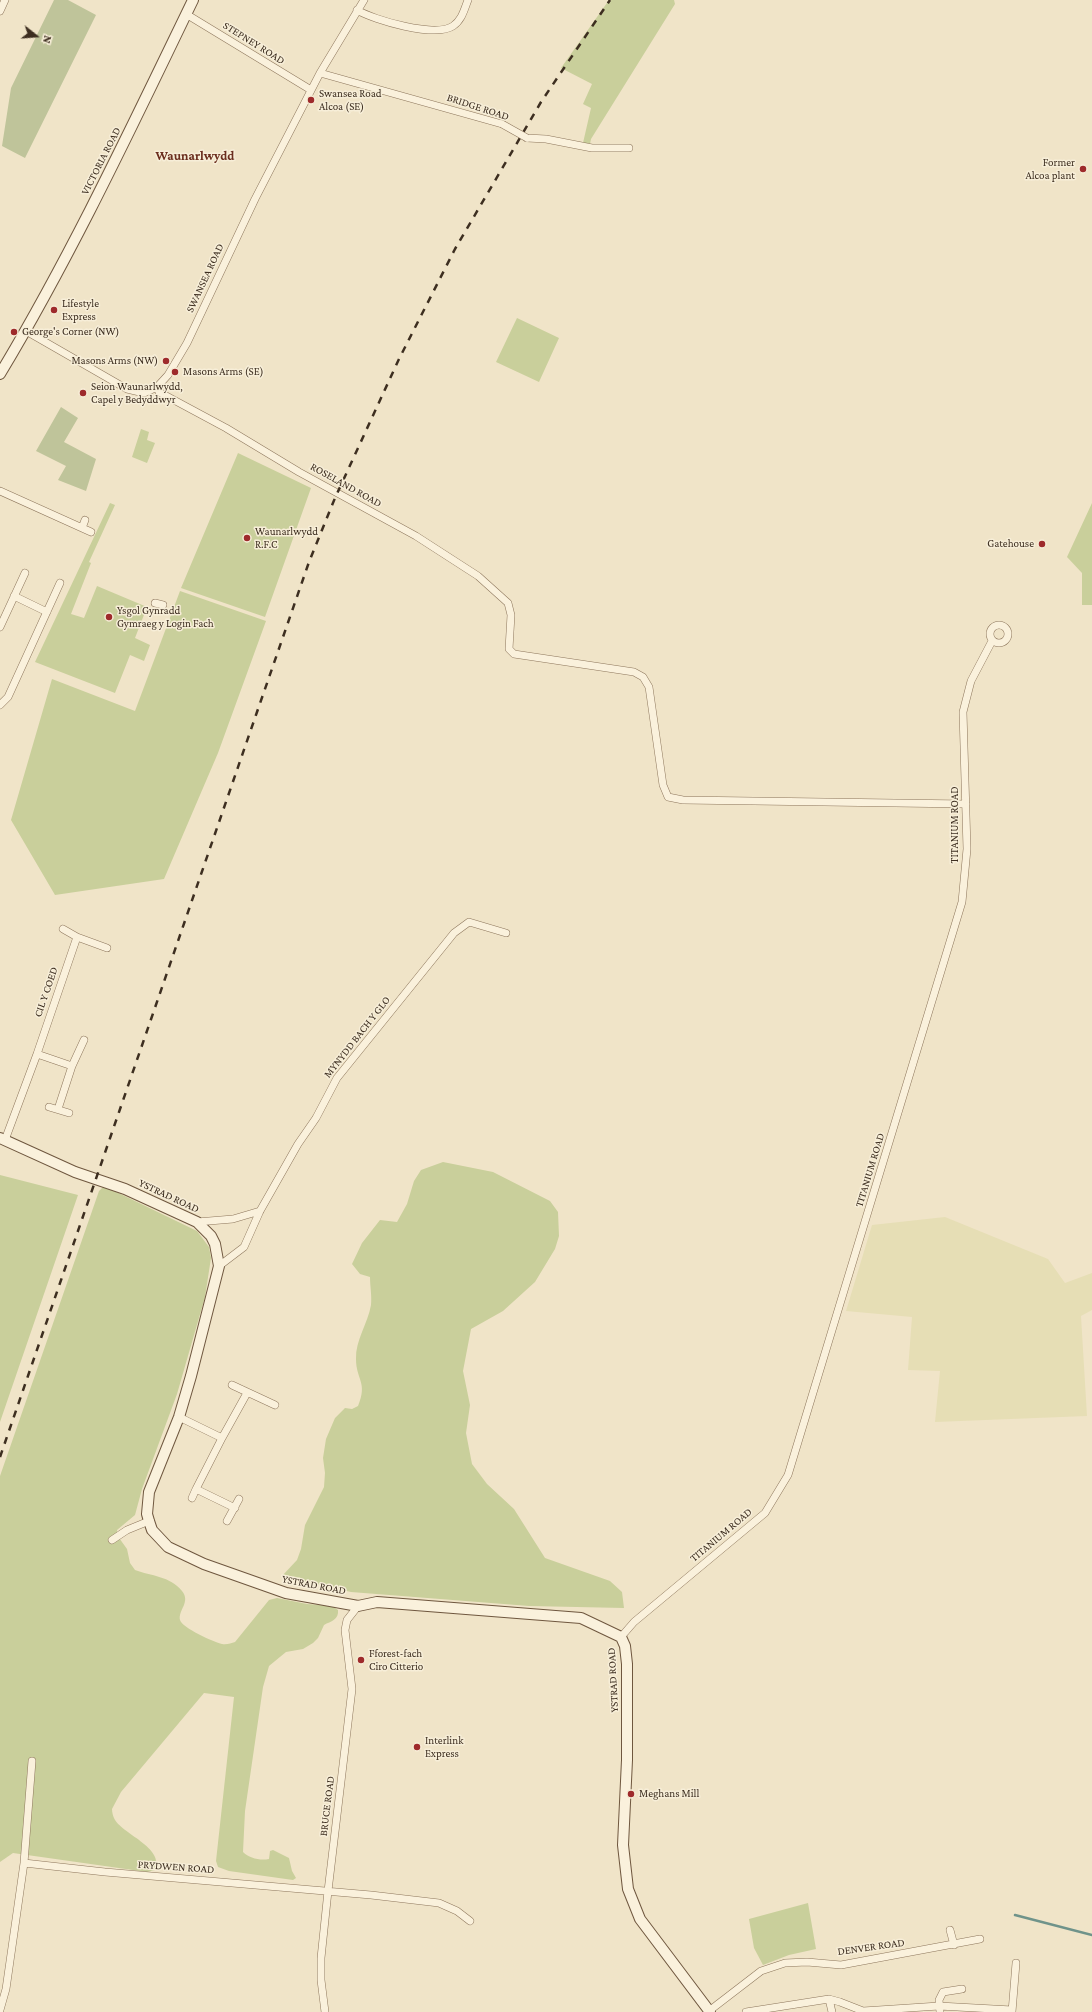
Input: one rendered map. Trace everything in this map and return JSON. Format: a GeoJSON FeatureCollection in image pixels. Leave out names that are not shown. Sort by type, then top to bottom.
{"type":"FeatureCollection","features":[{"type":"Feature","properties":{"kind":"street"},"geometry":{"type":"LineString","coordinates":[[0,11],[5,0]]}},
{"type":"Feature","properties":{"kind":"street","name":"VICTORIA ROAD"},"geometry":{"type":"LineString","coordinates":[[26,331],[112,166],[193,0]]}},
{"type":"Feature","properties":{"kind":"street","name":"SWANSEA ROAD"},"geometry":{"type":"LineString","coordinates":[[157,387],[168,375],[188,343],[255,199],[320,73],[364,0]]}},
{"type":"Feature","properties":{"kind":"street"},"geometry":{"type":"LineString","coordinates":[[357,10],[369,17],[431,31],[446,30],[453,26],[462,17],[468,0]]}},
{"type":"Feature","properties":{"kind":"street","name":"STEPNEY ROAD"},"geometry":{"type":"LineString","coordinates":[[186,14],[311,90]]}},
{"type":"Feature","properties":{"kind":"street","name":"BRIDGE ROAD"},"geometry":{"type":"LineString","coordinates":[[320,73],[502,124],[526,138],[546,139],[592,148],[629,148]]}},
{"type":"Feature","properties":{"kind":"street"},"geometry":{"type":"LineString","coordinates":[[0,374],[26,331],[127,389],[144,393],[157,387]]}},
{"type":"Feature","properties":{"kind":"street","name":"ROSELAND ROAD"},"geometry":{"type":"LineString","coordinates":[[157,387],[159,392],[226,428],[299,472],[416,536],[478,576],[508,603],[510,615],[509,649],[514,654],[634,672],[643,677],[649,687],[663,785],[668,797],[683,800],[966,804]]}},
{"type":"Feature","properties":{"kind":"street"},"geometry":{"type":"LineString","coordinates":[[0,491],[91,532]]}},
{"type":"Feature","properties":{"kind":"street"},"geometry":{"type":"LineString","coordinates":[[82,528],[85,520]]}},
{"type":"Feature","properties":{"kind":"street"},"geometry":{"type":"LineString","coordinates":[[0,627],[25,573]]}},
{"type":"Feature","properties":{"kind":"street"},"geometry":{"type":"LineString","coordinates":[[0,705],[8,697],[60,583]]}},
{"type":"Feature","properties":{"kind":"street"},"geometry":{"type":"LineString","coordinates":[[14,596],[47,612]]}},
{"type":"Feature","properties":{"kind":"street"},"geometry":{"type":"LineString","coordinates":[[155,603],[163,605]]}},
{"type":"Feature","properties":{"kind":"street","name":"TITANIUM ROAD"},"geometry":{"type":"LineString","coordinates":[[621,1637],[634,1622],[765,1513],[788,1474],[962,902],[967,849],[965,701],[971,681],[992,641]]}},
{"type":"Feature","properties":{"kind":"street","name":"MYNYDD BACH Y GLO"},"geometry":{"type":"LineString","coordinates":[[219,1266],[244,1247],[260,1211],[298,1144],[316,1118],[337,1078],[454,933],[469,922],[506,933]]}},
{"type":"Feature","properties":{"kind":"street"},"geometry":{"type":"LineString","coordinates":[[63,929],[77,937],[107,948]]}},
{"type":"Feature","properties":{"kind":"street","name":"CIL Y COED"},"geometry":{"type":"LineString","coordinates":[[2,1139],[37,1054],[77,937]]}},
{"type":"Feature","properties":{"kind":"street"},"geometry":{"type":"LineString","coordinates":[[58,1110],[72,1066],[84,1040]]}},
{"type":"Feature","properties":{"kind":"street"},"geometry":{"type":"LineString","coordinates":[[37,1054],[72,1066]]}},
{"type":"Feature","properties":{"kind":"street"},"geometry":{"type":"LineString","coordinates":[[49,1107],[69,1113]]}},
{"type":"Feature","properties":{"kind":"street","name":"YSTRAD ROAD"},"geometry":{"type":"LineString","coordinates":[[2,1139],[74,1172],[125,1189],[197,1222],[211,1236],[215,1244],[219,1266],[179,1417],[149,1492],[147,1508],[149,1521],[156,1535],[168,1548],[204,1564],[286,1594],[358,1606],[377,1602],[581,1618],[621,1637],[625,1646],[626,1664],[627,1760],[623,1845],[628,1889],[640,1919],[710,2011]]}},
{"type":"Feature","properties":{"kind":"street"},"geometry":{"type":"LineString","coordinates":[[197,1222],[233,1219],[260,1211]]}},
{"type":"Feature","properties":{"kind":"street"},"geometry":{"type":"LineString","coordinates":[[232,1384],[247,1393],[274,1405]]}},
{"type":"Feature","properties":{"kind":"street"},"geometry":{"type":"LineString","coordinates":[[192,1498],[222,1438],[247,1393]]}},
{"type":"Feature","properties":{"kind":"street"},"geometry":{"type":"LineString","coordinates":[[179,1417],[222,1438]]}},
{"type":"Feature","properties":{"kind":"street"},"geometry":{"type":"LineString","coordinates":[[196,1489],[235,1508]]}},
{"type":"Feature","properties":{"kind":"street"},"geometry":{"type":"LineString","coordinates":[[228,1521],[239,1499]]}},
{"type":"Feature","properties":{"kind":"street"},"geometry":{"type":"LineString","coordinates":[[112,1540],[127,1530],[149,1521]]}},
{"type":"Feature","properties":{"kind":"street","name":"BRUCE ROAD"},"geometry":{"type":"LineString","coordinates":[[325,2012],[321,1980],[328,1891],[352,1689],[346,1630],[347,1620],[358,1606]]}},
{"type":"Feature","properties":{"kind":"street"},"geometry":{"type":"LineString","coordinates":[[0,2010],[6,1990],[24,1863],[32,1762]]}},
{"type":"Feature","properties":{"kind":"street","name":"PRYDWEN ROAD"},"geometry":{"type":"LineString","coordinates":[[24,1863],[105,1872],[328,1891],[439,1903],[457,1910],[470,1921]]}},
{"type":"Feature","properties":{"kind":"street"},"geometry":{"type":"LineString","coordinates":[[950,1930],[954,1945]]}},
{"type":"Feature","properties":{"kind":"street","name":"DENVER ROAD"},"geometry":{"type":"LineString","coordinates":[[710,2011],[761,1971],[785,1963],[807,1962],[841,1965],[980,1939]]}},
{"type":"Feature","properties":{"kind":"street"},"geometry":{"type":"LineString","coordinates":[[746,2012],[828,1999],[862,2011],[939,2009],[1012,2011],[1016,1963]]}},
{"type":"Feature","properties":{"kind":"street"},"geometry":{"type":"LineString","coordinates":[[939,2009],[940,1995],[942,1992],[962,1989]]}},
{"type":"Feature","properties":{"kind":"street"},"geometry":{"type":"LineString","coordinates":[[828,1999],[832,2012]]}},
{"type":"Feature","properties":{"kind":"shaded area"},"geometry":{"type":"Polygon","coordinates":[[[945,1217],[1048,1259],[1065,1283],[1092,1273],[1092,1310],[1081,1316],[1087,1416],[935,1422],[940,1371],[908,1370],[912,1317],[846,1311],[872,1225],[945,1217]]]}},
{"type":"Feature","properties":{"kind":"green space"},"geometry":{"type":"Polygon","coordinates":[[[54,0],[68,0],[96,15],[25,158],[2,146],[11,88],[54,0]]]}},
{"type":"Feature","properties":{"kind":"green space"},"geometry":{"type":"Polygon","coordinates":[[[609,0],[674,0],[675,4],[591,139],[590,144],[583,143],[591,108],[583,104],[592,84],[561,68],[609,0]]]}},
{"type":"Feature","properties":{"kind":"green space"},"geometry":{"type":"Polygon","coordinates":[[[517,318],[559,338],[539,382],[496,362],[517,318]]]}},
{"type":"Feature","properties":{"kind":"green space"},"geometry":{"type":"Polygon","coordinates":[[[61,407],[78,418],[64,442],[96,459],[86,491],[58,480],[66,466],[36,451],[61,407]]]}},
{"type":"Feature","properties":{"kind":"green space"},"geometry":{"type":"Polygon","coordinates":[[[141,429],[149,432],[147,440],[155,443],[147,463],[132,457],[141,429]]]}},
{"type":"Feature","properties":{"kind":"green space","name":"Waunarlwydd R.F.C"},"geometry":{"type":"Polygon","coordinates":[[[238,453],[311,488],[265,617],[181,588],[238,453]]]}},
{"type":"Feature","properties":{"kind":"green space"},"geometry":{"type":"Polygon","coordinates":[[[110,503],[115,505],[89,562],[91,563],[71,614],[84,618],[97,586],[147,607],[135,638],[150,645],[144,661],[130,655],[115,693],[35,662],[110,503]]]}},
{"type":"Feature","properties":{"kind":"green space"},"geometry":{"type":"Polygon","coordinates":[[[1092,503],[1092,605],[1082,605],[1082,573],[1067,557],[1092,503]]]}},
{"type":"Feature","properties":{"kind":"green space"},"geometry":{"type":"Polygon","coordinates":[[[180,591],[266,621],[218,753],[164,879],[55,895],[11,820],[52,679],[135,711],[180,591]]]}},
{"type":"Feature","properties":{"kind":"green space"},"geometry":{"type":"Polygon","coordinates":[[[443,1162],[493,1172],[550,1201],[558,1212],[559,1236],[555,1249],[535,1282],[503,1311],[471,1329],[463,1371],[470,1405],[466,1433],[472,1464],[487,1484],[514,1509],[545,1558],[610,1581],[622,1592],[624,1608],[529,1606],[351,1592],[282,1576],[297,1560],[301,1549],[305,1525],[324,1487],[325,1473],[323,1458],[326,1439],[335,1418],[345,1408],[352,1409],[358,1406],[361,1398],[362,1386],[356,1366],[356,1352],[371,1305],[370,1277],[360,1274],[352,1264],[362,1243],[380,1220],[397,1222],[407,1204],[414,1181],[421,1170],[443,1162]]]}},
{"type":"Feature","properties":{"kind":"green space"},"geometry":{"type":"Polygon","coordinates":[[[0,1175],[78,1195],[0,1422],[0,1175]]]}},
{"type":"Feature","properties":{"kind":"green space"},"geometry":{"type":"Polygon","coordinates":[[[104,1186],[197,1231],[209,1247],[211,1258],[205,1297],[177,1394],[142,1489],[135,1515],[117,1530],[117,1535],[127,1549],[130,1563],[135,1570],[166,1579],[177,1586],[182,1591],[185,1599],[180,1616],[182,1623],[186,1627],[212,1641],[222,1644],[235,1642],[269,1600],[277,1598],[307,1604],[332,1606],[338,1610],[336,1618],[324,1625],[318,1638],[313,1643],[303,1649],[286,1652],[269,1666],[263,1687],[245,1811],[243,1852],[251,1857],[266,1860],[269,1859],[270,1851],[273,1850],[289,1858],[292,1871],[296,1878],[293,1880],[229,1871],[218,1867],[216,1861],[234,1697],[204,1693],[121,1792],[112,1809],[112,1813],[118,1824],[141,1841],[154,1854],[156,1862],[155,1870],[147,1872],[13,1853],[0,1862],[0,1476],[99,1191],[104,1186]]]}},
{"type":"Feature","properties":{"kind":"green space"},"geometry":{"type":"Polygon","coordinates":[[[808,1903],[816,1949],[789,1955],[763,1965],[754,1948],[749,1919],[808,1903]]]}},
{"type":"Feature","properties":{"kind":"waterway"},"geometry":{"type":"LineString","coordinates":[[1015,1915],[1092,1935]]}},
{"type":"Feature","properties":{"kind":"railway"},"geometry":{"type":"LineString","coordinates":[[0,1457],[309,562],[335,498],[399,359],[455,249],[541,102],[610,0]]}},
{"type":"Feature","properties":{"kind":"place","name":"Swansea Road Alcoa (SE)"},"geometry":{"type":"Point","coordinates":[311,100]}},
{"type":"Feature","properties":{"kind":"place","name":"Former Alcoa plant"},"geometry":{"type":"Point","coordinates":[1083,169]}},
{"type":"Feature","properties":{"kind":"place","name":"Lifestyle Express"},"geometry":{"type":"Point","coordinates":[54,310]}},
{"type":"Feature","properties":{"kind":"place","name":"George's Corner (NW)"},"geometry":{"type":"Point","coordinates":[14,332]}},
{"type":"Feature","properties":{"kind":"place","name":"Masons Arms (NW)"},"geometry":{"type":"Point","coordinates":[166,361]}},
{"type":"Feature","properties":{"kind":"place","name":"Masons Arms (SE)"},"geometry":{"type":"Point","coordinates":[175,372]}},
{"type":"Feature","properties":{"kind":"place","name":"Seion Waunarlwydd, Capel y Bedyddwyr"},"geometry":{"type":"Point","coordinates":[83,393]}},
{"type":"Feature","properties":{"kind":"place","name":"Waunarlwydd R.F.C"},"geometry":{"type":"Point","coordinates":[247,538]}},
{"type":"Feature","properties":{"kind":"place","name":"Gatehouse"},"geometry":{"type":"Point","coordinates":[1042,544]}},
{"type":"Feature","properties":{"kind":"place","name":"Ysgol Gynradd Gymraeg y Login Fach"},"geometry":{"type":"Point","coordinates":[109,617]}},
{"type":"Feature","properties":{"kind":"place","name":"Fforest-fach Ciro Citterio"},"geometry":{"type":"Point","coordinates":[361,1660]}},
{"type":"Feature","properties":{"kind":"place","name":"Interlink Express"},"geometry":{"type":"Point","coordinates":[417,1747]}},
{"type":"Feature","properties":{"kind":"place","name":"Meghans Mill"},"geometry":{"type":"Point","coordinates":[631,1794]}},
{"type":"Feature","properties":{"kind":"district","name":"Waunarlwydd"},"geometry":{"type":"Point","coordinates":[195,156]}}]}
